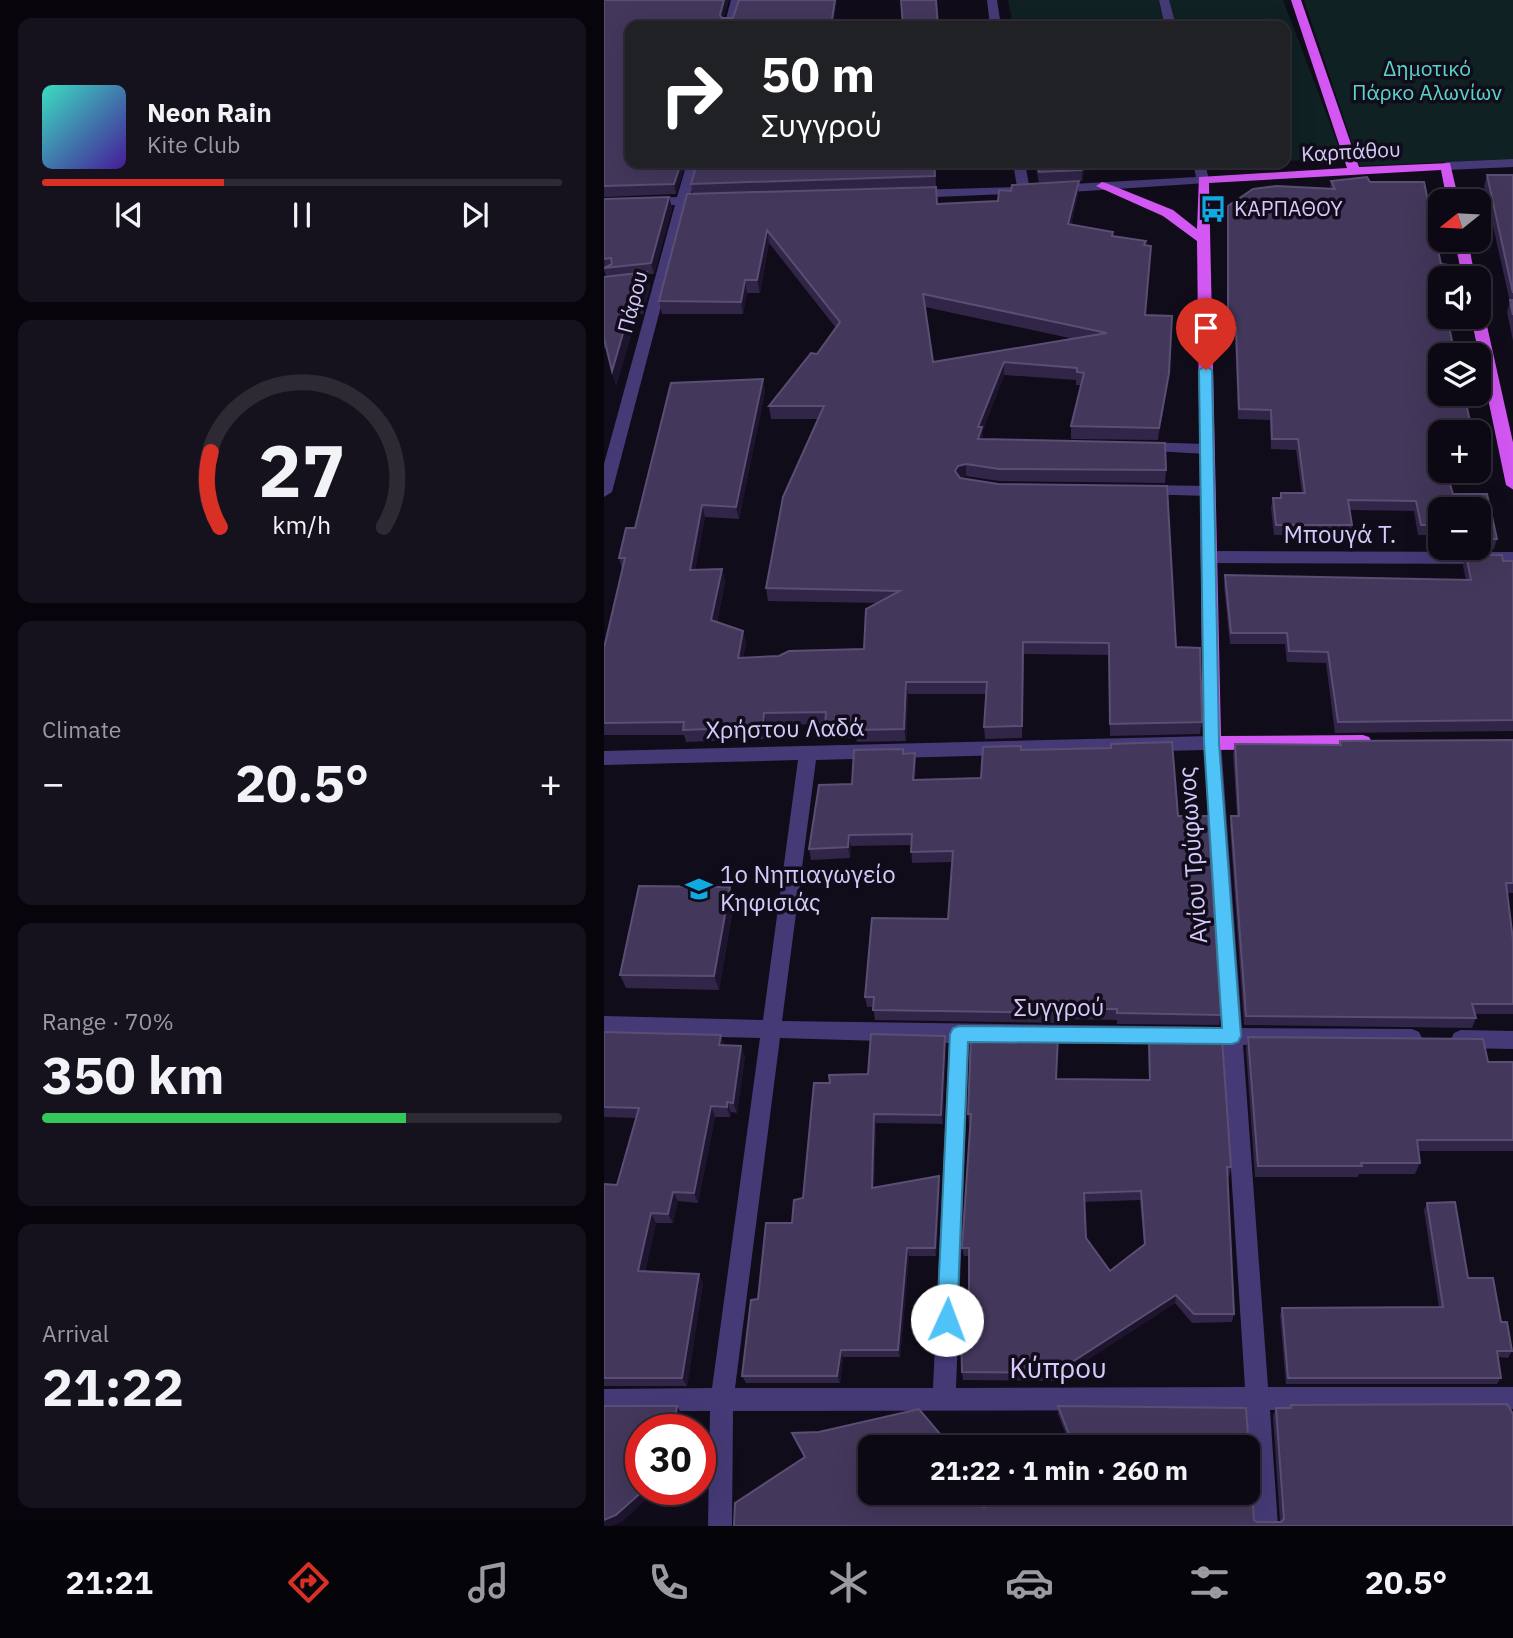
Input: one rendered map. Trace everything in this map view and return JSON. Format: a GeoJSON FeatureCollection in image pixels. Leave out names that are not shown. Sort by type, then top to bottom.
{"type":"FeatureCollection","features":[{"type":"Feature","properties":{"kind":"main road"},"geometry":{"type":"LineString","coordinates":[[1296,0],[1354,171]]}},
{"type":"Feature","properties":{"kind":"main road"},"geometry":{"type":"LineString","coordinates":[[1446,166],[1451,189]]}},
{"type":"Feature","properties":{"kind":"main road","name":"Καρπάθου"},"geometry":{"type":"LineString","coordinates":[[1203,180],[1446,166]]}},
{"type":"Feature","properties":{"kind":"main road","name":"Αγίου Τρύφωνος"},"geometry":{"type":"LineString","coordinates":[[1203,180],[1212,743]]}},
{"type":"Feature","properties":{"kind":"main road"},"geometry":{"type":"LineString","coordinates":[[1102,186],[1168,214],[1204,240]]}},
{"type":"Feature","properties":{"kind":"main road"},"geometry":{"type":"LineString","coordinates":[[1480,329],[1513,485]]}},
{"type":"Feature","properties":{"kind":"main road","name":"Χρήστου Λαδά"},"geometry":{"type":"LineString","coordinates":[[1212,743],[1375,742]]}},
{"type":"Feature","properties":{"kind":"street"},"geometry":{"type":"LineString","coordinates":[[730,21],[736,0]]}},
{"type":"Feature","properties":{"kind":"street"},"geometry":{"type":"LineString","coordinates":[[992,0],[995,21]]}},
{"type":"Feature","properties":{"kind":"street"},"geometry":{"type":"LineString","coordinates":[[1164,0],[1170,21]]}},
{"type":"Feature","properties":{"kind":"street","name":"Καρπάθου"},"geometry":{"type":"LineString","coordinates":[[1446,166],[1513,163]]}},
{"type":"Feature","properties":{"kind":"street","name":"Πάρου"},"geometry":{"type":"LineString","coordinates":[[604,492],[655,279],[692,168]]}},
{"type":"Feature","properties":{"kind":"street"},"geometry":{"type":"LineString","coordinates":[[1020,168],[1024,190]]}},
{"type":"Feature","properties":{"kind":"street"},"geometry":{"type":"LineString","coordinates":[[1200,168],[1203,180]]}},
{"type":"Feature","properties":{"kind":"street","name":"Καρπάθου"},"geometry":{"type":"LineString","coordinates":[[901,194],[1203,180]]}},
{"type":"Feature","properties":{"kind":"street"},"geometry":{"type":"LineString","coordinates":[[604,203],[723,200]]}},
{"type":"Feature","properties":{"kind":"street"},"geometry":{"type":"LineString","coordinates":[[1123,447],[1207,449]]}},
{"type":"Feature","properties":{"kind":"street"},"geometry":{"type":"LineString","coordinates":[[1125,490],[1208,491]]}},
{"type":"Feature","properties":{"kind":"street","name":"Μπουγά Τ."},"geometry":{"type":"LineString","coordinates":[[1209,557],[1513,558]]}},
{"type":"Feature","properties":{"kind":"street","name":"Χρήστου Λαδά"},"geometry":{"type":"LineString","coordinates":[[604,758],[1212,743]]}},
{"type":"Feature","properties":{"kind":"street","name":"Αγίου Τρύφωνος"},"geometry":{"type":"LineString","coordinates":[[1212,743],[1266,1526]]}},
{"type":"Feature","properties":{"kind":"street"},"geometry":{"type":"LineString","coordinates":[[720,1526],[722,1401],[769,1028],[808,753]]}},
{"type":"Feature","properties":{"kind":"street","name":"Συγγρού"},"geometry":{"type":"LineString","coordinates":[[604,1025],[959,1034],[1513,1040]]}},
{"type":"Feature","properties":{"kind":"street"},"geometry":{"type":"LineString","coordinates":[[944,1398],[959,1034]]}},
{"type":"Feature","properties":{"kind":"street","name":"Κύπρου"},"geometry":{"type":"LineString","coordinates":[[604,1400],[1257,1396],[1513,1398]]}},
{"type":"Feature","properties":{"kind":"green space"},"geometry":{"type":"Polygon","coordinates":[[[1008,0],[1283,0],[1339,147],[1338,155],[1331,159],[1290,161],[1290,21],[1012,21],[1008,0]]]}},
{"type":"Feature","properties":{"kind":"green space","name":"Δημοτικό Πάρκο Αλωνίων"},"geometry":{"type":"Polygon","coordinates":[[[1304,0],[1513,0],[1513,159],[1360,166],[1304,0]]]}},
{"type":"Feature","properties":{"kind":"green space"},"geometry":{"type":"Polygon","coordinates":[[[1036,168],[1136,168],[1037,173],[1036,168]]]}},
{"type":"Feature","properties":{"kind":"building"},"geometry":{"type":"Polygon","coordinates":[[[604,0],[724,0],[720,15],[722,18],[733,18],[739,0],[835,0],[832,21],[625,21],[625,168],[679,168],[674,184],[604,186],[604,0]]]}},
{"type":"Feature","properties":{"kind":"building"},"geometry":{"type":"Polygon","coordinates":[[[901,0],[936,0],[938,21],[903,21],[901,0]]]}},
{"type":"Feature","properties":{"kind":"building"},"geometry":{"type":"Polygon","coordinates":[[[696,168],[934,168],[935,176],[691,184],[696,168]]]}},
{"type":"Feature","properties":{"kind":"building"},"geometry":{"type":"Polygon","coordinates":[[[1038,168],[1082,168],[1082,170],[1039,172],[1038,168]]]}},
{"type":"Feature","properties":{"kind":"building"},"geometry":{"type":"Polygon","coordinates":[[[1487,175],[1513,175],[1513,293],[1491,189],[1487,175]]]}},
{"type":"Feature","properties":{"kind":"building"},"geometry":{"type":"Polygon","coordinates":[[[1367,177],[1370,182],[1424,182],[1428,201],[1428,252],[1439,252],[1441,264],[1449,265],[1428,266],[1428,329],[1450,329],[1452,343],[1428,343],[1428,406],[1467,406],[1470,420],[1428,420],[1428,483],[1450,483],[1453,494],[1487,494],[1488,497],[1428,497],[1428,525],[1421,525],[1416,501],[1348,500],[1352,525],[1276,525],[1273,498],[1281,498],[1281,493],[1305,493],[1298,439],[1272,439],[1271,410],[1239,409],[1236,327],[1228,326],[1228,206],[1253,189],[1277,186],[1335,189],[1331,181],[1367,177]]]}},
{"type":"Feature","properties":{"kind":"building"},"geometry":{"type":"Polygon","coordinates":[[[1079,181],[1068,224],[1113,232],[1112,236],[1146,241],[1144,245],[1151,246],[1145,315],[1172,316],[1169,373],[1159,428],[1071,426],[1084,373],[1077,372],[1077,368],[1004,362],[978,427],[982,427],[978,439],[1165,443],[1166,470],[999,469],[966,464],[958,466],[955,471],[960,478],[998,484],[1167,486],[1176,647],[1200,648],[1202,722],[1110,724],[1109,643],[1023,642],[1022,726],[984,727],[987,682],[906,682],[904,729],[855,730],[855,726],[825,727],[826,712],[764,713],[763,727],[683,730],[684,722],[604,723],[604,648],[625,558],[619,558],[626,528],[635,528],[671,383],[763,379],[736,507],[702,505],[690,570],[722,569],[711,620],[743,631],[738,658],[779,656],[789,651],[864,649],[866,609],[900,591],[766,588],[783,497],[824,406],[769,406],[811,353],[817,354],[840,322],[767,230],[757,280],[745,280],[741,302],[659,301],[687,194],[936,187],[937,204],[998,201],[999,190],[1011,191],[1012,185],[1079,181]],[[923,294],[933,362],[1107,333],[923,294]]]}},
{"type":"Feature","properties":{"kind":"building"},"geometry":{"type":"Polygon","coordinates":[[[669,197],[651,263],[604,268],[612,264],[611,258],[604,259],[604,199],[669,197]]]}},
{"type":"Feature","properties":{"kind":"building"},"geometry":{"type":"Polygon","coordinates":[[[647,272],[639,299],[633,299],[612,371],[604,338],[604,277],[647,272]]]}},
{"type":"Feature","properties":{"kind":"building"},"geometry":{"type":"Polygon","coordinates":[[[1491,512],[1497,539],[1491,539],[1491,512]]]}},
{"type":"Feature","properties":{"kind":"building"},"geometry":{"type":"Polygon","coordinates":[[[1491,555],[1502,555],[1503,561],[1513,561],[1513,720],[1338,722],[1328,652],[1289,651],[1287,633],[1231,633],[1225,575],[1471,580],[1467,560],[1491,560],[1491,555]]]}},
{"type":"Feature","properties":{"kind":"building"},"geometry":{"type":"Polygon","coordinates":[[[1513,740],[1513,883],[1506,883],[1513,940],[1513,1004],[1472,1004],[1476,1018],[1246,1016],[1231,816],[1239,816],[1235,744],[1341,745],[1340,741],[1513,740]]]}},
{"type":"Feature","properties":{"kind":"building"},"geometry":{"type":"Polygon","coordinates":[[[1172,742],[1178,816],[1208,816],[1221,1015],[1117,1013],[1117,1009],[1060,1009],[1060,1013],[873,1010],[874,997],[865,997],[872,918],[948,919],[953,851],[911,852],[912,834],[849,835],[848,847],[809,849],[819,785],[852,784],[854,750],[903,749],[903,754],[915,753],[913,780],[981,778],[983,747],[1021,746],[1021,750],[1111,748],[1111,744],[1172,742]]]}},
{"type":"Feature","properties":{"kind":"building"},"geometry":{"type":"Polygon","coordinates":[[[639,886],[730,887],[714,976],[620,975],[639,886]]]}},
{"type":"Feature","properties":{"kind":"building"},"geometry":{"type":"Polygon","coordinates":[[[604,1032],[721,1035],[719,1045],[741,1046],[733,1103],[727,1102],[727,1107],[711,1106],[694,1193],[673,1192],[668,1214],[651,1213],[638,1271],[699,1274],[682,1378],[604,1378],[604,1184],[617,1185],[639,1108],[604,1107],[604,1032]]]}},
{"type":"Feature","properties":{"kind":"building"},"geometry":{"type":"Polygon","coordinates":[[[871,1034],[945,1036],[941,1115],[874,1114],[872,1188],[939,1176],[935,1248],[907,1248],[898,1350],[841,1350],[837,1376],[742,1376],[751,1300],[758,1299],[766,1223],[792,1223],[794,1200],[803,1198],[814,1083],[830,1083],[829,1075],[868,1074],[871,1034]]]}},
{"type":"Feature","properties":{"kind":"building"},"geometry":{"type":"Polygon","coordinates":[[[971,1035],[1058,1036],[1056,1079],[1150,1080],[1149,1038],[1222,1038],[1231,1167],[1227,1167],[1234,1314],[1194,1314],[1176,1295],[1055,1373],[962,1372],[961,1329],[969,1329],[969,1248],[962,1248],[971,1114],[968,1114],[971,1035]],[[1141,1191],[1084,1193],[1086,1238],[1110,1271],[1145,1244],[1141,1191]]]}},
{"type":"Feature","properties":{"kind":"building"},"geometry":{"type":"Polygon","coordinates":[[[1248,1037],[1483,1039],[1488,1062],[1513,1062],[1513,1140],[1417,1140],[1420,1163],[1258,1166],[1248,1037]]]}},
{"type":"Feature","properties":{"kind":"building"},"geometry":{"type":"Polygon","coordinates":[[[1455,1202],[1468,1278],[1493,1278],[1501,1322],[1507,1322],[1512,1351],[1497,1351],[1501,1378],[1288,1378],[1282,1308],[1443,1307],[1427,1203],[1455,1202]]]}},
{"type":"Feature","properties":{"kind":"building"},"geometry":{"type":"Polygon","coordinates":[[[1507,1404],[1513,1414],[1513,1526],[734,1526],[735,1503],[805,1457],[792,1433],[819,1432],[919,1409],[941,1435],[858,1435],[858,1505],[1253,1505],[1254,1520],[1257,1522],[1281,1522],[1284,1519],[1276,1408],[1291,1408],[1291,1405],[1507,1404]]]}},
{"type":"Feature","properties":{"kind":"building"},"geometry":{"type":"Polygon","coordinates":[[[604,1406],[677,1406],[676,1414],[625,1414],[625,1505],[627,1505],[616,1515],[604,1520],[604,1406]]]}},
{"type":"Feature","properties":{"kind":"building"},"geometry":{"type":"Polygon","coordinates":[[[1058,1406],[1246,1408],[1248,1435],[1069,1435],[1058,1406]]]}},
{"type":"Feature","properties":{"kind":"place","name":"ΚΑΡΠΑΘΟΥ"},"geometry":{"type":"Point","coordinates":[1213,209]}},
{"type":"Feature","properties":{"kind":"place","name":"1ο Νηπιαγωγείο Κηφισιάς"},"geometry":{"type":"Point","coordinates":[699,889]}},
{"type":"Feature","properties":{"kind":"route"},"geometry":{"type":"LineString","coordinates":[[947,1320],[959,1034],[1232,1036],[1212,743],[1206,370]]}}]}
